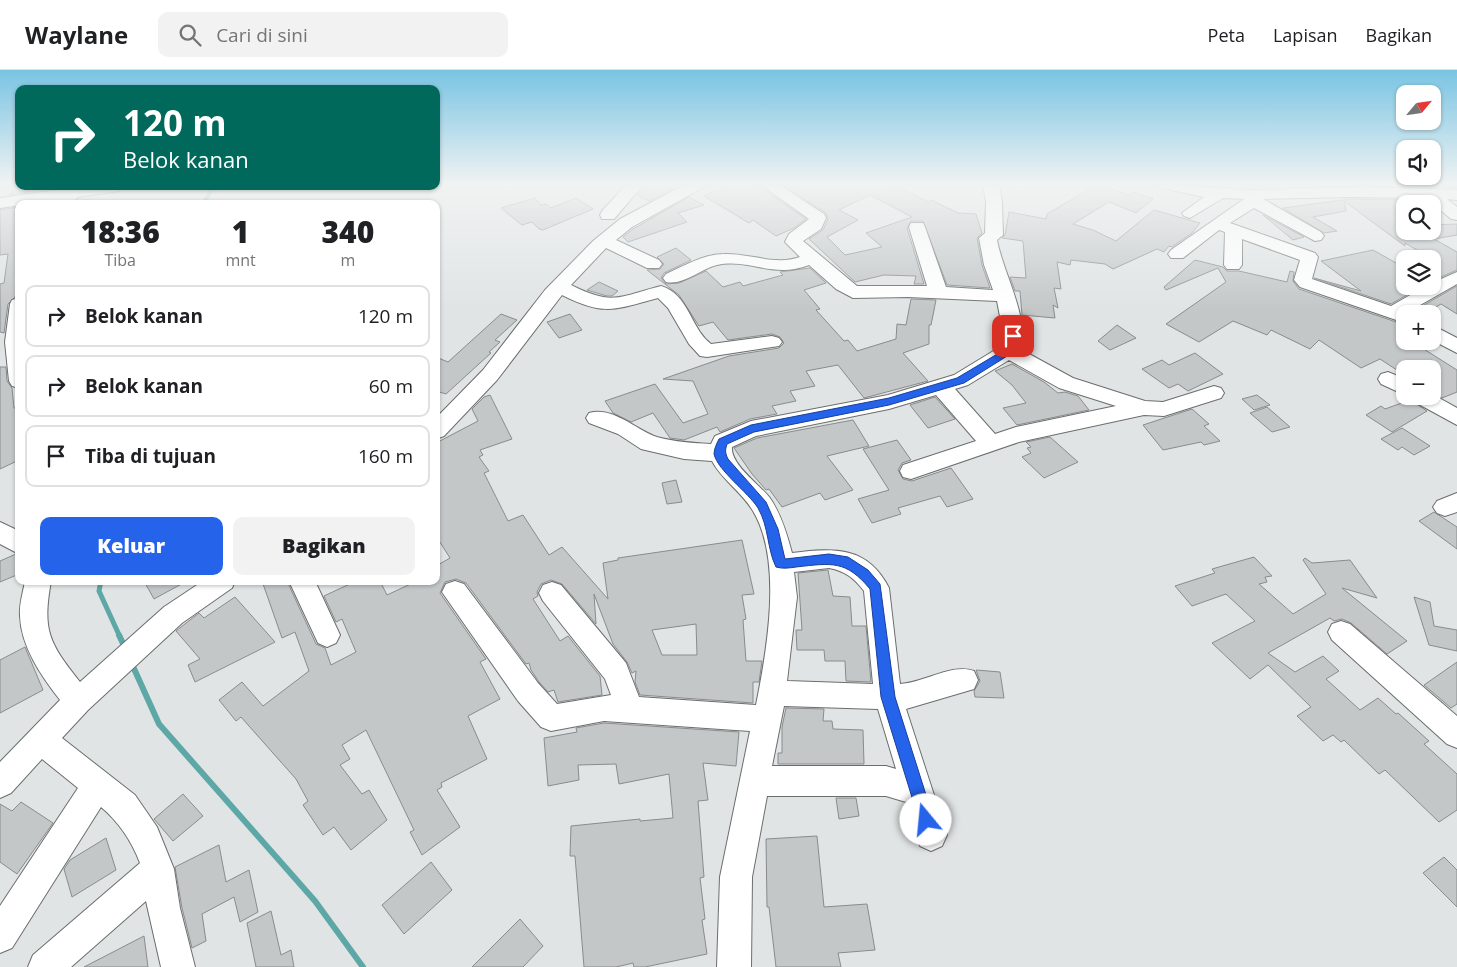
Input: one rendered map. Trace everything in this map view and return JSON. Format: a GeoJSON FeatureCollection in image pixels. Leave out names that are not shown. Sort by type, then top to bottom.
{"type":"FeatureCollection","features":[{"type":"Feature","properties":{"kind":"street"},"geometry":{"type":"LineString","coordinates":[[440,427],[490,375],[559,286],[604,241],[623,226]]}},
{"type":"Feature","properties":{"kind":"street"},"geometry":{"type":"LineString","coordinates":[[814,226],[794,240],[852,292],[938,292],[1005,296]]}},
{"type":"Feature","properties":{"kind":"street"},"geometry":{"type":"LineString","coordinates":[[734,967],[736,877],[769,706],[784,597],[773,529],[762,505],[724,461],[720,454],[723,442],[751,428],[863,408],[941,387],[961,380],[1009,351],[1013,336],[1005,296],[995,271],[988,238],[994,235],[993,226]]}},
{"type":"Feature","properties":{"kind":"street"},"geometry":{"type":"LineString","coordinates":[[1177,254],[1215,226]]}},
{"type":"Feature","properties":{"kind":"street"},"geometry":{"type":"LineString","coordinates":[[1222,226],[1309,257],[1303,280],[1306,283],[1396,314]]}},
{"type":"Feature","properties":{"kind":"street"},"geometry":{"type":"LineString","coordinates":[[1299,226],[1315,236]]}},
{"type":"Feature","properties":{"kind":"street"},"geometry":{"type":"LineString","coordinates":[[917,227],[938,292]]}},
{"type":"Feature","properties":{"kind":"street"},"geometry":{"type":"LineString","coordinates":[[1233,230],[1233,266]]}},
{"type":"Feature","properties":{"kind":"street"},"geometry":{"type":"LineString","coordinates":[[604,241],[653,264]]}},
{"type":"Feature","properties":{"kind":"street"},"geometry":{"type":"LineString","coordinates":[[672,278],[717,260],[782,267],[812,258]]}},
{"type":"Feature","properties":{"kind":"street"},"geometry":{"type":"LineString","coordinates":[[1414,305],[1457,277]]}},
{"type":"Feature","properties":{"kind":"street"},"geometry":{"type":"LineString","coordinates":[[559,286],[578,297],[606,305],[620,304],[661,292],[674,302],[700,345],[707,351],[772,342]]}},
{"type":"Feature","properties":{"kind":"street"},"geometry":{"type":"LineString","coordinates":[[15,326],[15,364]]}},
{"type":"Feature","properties":{"kind":"street"},"geometry":{"type":"LineString","coordinates":[[1441,337],[1457,347]]}},
{"type":"Feature","properties":{"kind":"street"},"geometry":{"type":"LineString","coordinates":[[1009,351],[1066,383],[1144,408]]}},
{"type":"Feature","properties":{"kind":"street"},"geometry":{"type":"LineString","coordinates":[[941,387],[991,444]]}},
{"type":"Feature","properties":{"kind":"street"},"geometry":{"type":"LineString","coordinates":[[910,471],[1025,433],[1144,408],[1164,409],[1214,393]]}},
{"type":"Feature","properties":{"kind":"street"},"geometry":{"type":"LineString","coordinates":[[1435,405],[1457,418]]}},
{"type":"Feature","properties":{"kind":"street"},"geometry":{"type":"LineString","coordinates":[[597,418],[626,429],[649,443],[684,451],[720,454]]}},
{"type":"Feature","properties":{"kind":"street"},"geometry":{"type":"LineString","coordinates":[[0,531],[15,541]]}},
{"type":"Feature","properties":{"kind":"street"},"geometry":{"type":"LineString","coordinates":[[780,564],[829,558],[848,562],[864,573],[876,588],[888,697],[931,835]]}},
{"type":"Feature","properties":{"kind":"street"},"geometry":{"type":"LineString","coordinates":[[37,585],[33,618],[41,647],[48,663],[87,693]]}},
{"type":"Feature","properties":{"kind":"street"},"geometry":{"type":"LineString","coordinates":[[0,783],[87,693],[173,615],[217,585]]}},
{"type":"Feature","properties":{"kind":"street"},"geometry":{"type":"LineString","coordinates":[[304,585],[327,636]]}},
{"type":"Feature","properties":{"kind":"street"},"geometry":{"type":"LineString","coordinates":[[455,592],[528,692],[551,718],[590,710],[769,706],[911,696],[964,680]]}},
{"type":"Feature","properties":{"kind":"street"},"geometry":{"type":"LineString","coordinates":[[552,593],[616,672],[630,710]]}},
{"type":"Feature","properties":{"kind":"street"},"geometry":{"type":"LineString","coordinates":[[1341,632],[1457,734]]}},
{"type":"Feature","properties":{"kind":"street"},"geometry":{"type":"LineString","coordinates":[[42,741],[124,806],[146,838],[158,869],[162,908],[178,967]]}},
{"type":"Feature","properties":{"kind":"street"},"geometry":{"type":"LineString","coordinates":[[756,781],[886,782],[917,791]]}},
{"type":"Feature","properties":{"kind":"street"},"geometry":{"type":"LineString","coordinates":[[0,936],[98,785]]}},
{"type":"Feature","properties":{"kind":"street"},"geometry":{"type":"LineString","coordinates":[[45,967],[158,869]]}},
{"type":"Feature","properties":{"kind":"building"},"geometry":{"type":"Polygon","coordinates":[[[0,226],[15,226],[15,297],[8,304],[4,333],[0,332],[0,284],[4,283],[8,254],[0,255],[0,226]]]}},
{"type":"Feature","properties":{"kind":"building"},"geometry":{"type":"Polygon","coordinates":[[[536,226],[553,226],[543,230],[536,226]]]}},
{"type":"Feature","properties":{"kind":"building"},"geometry":{"type":"Polygon","coordinates":[[[638,226],[676,226],[628,242],[623,237],[638,226]]]}},
{"type":"Feature","properties":{"kind":"building"},"geometry":{"type":"Polygon","coordinates":[[[761,226],[797,226],[794,228],[776,236],[761,226]]]}},
{"type":"Feature","properties":{"kind":"building"},"geometry":{"type":"Polygon","coordinates":[[[825,226],[847,226],[827,237],[845,255],[882,247],[866,233],[887,226],[908,226],[907,228],[924,284],[914,284],[916,276],[884,275],[855,282],[809,239],[823,230],[825,226]]]}},
{"type":"Feature","properties":{"kind":"building"},"geometry":{"type":"Polygon","coordinates":[[[925,226],[980,226],[982,233],[977,238],[982,265],[990,288],[947,285],[925,226]]]}},
{"type":"Feature","properties":{"kind":"building"},"geometry":{"type":"Polygon","coordinates":[[[1007,226],[1079,226],[1116,241],[1135,226],[1198,226],[1192,233],[1172,247],[1169,246],[1164,252],[1157,249],[1113,269],[1105,264],[1071,260],[1070,265],[1057,262],[1061,289],[1054,288],[1058,308],[1053,305],[1055,318],[1022,315],[1020,291],[1015,291],[1010,277],[1026,278],[1023,241],[1002,238],[1005,235],[1007,226]]]}},
{"type":"Feature","properties":{"kind":"building"},"geometry":{"type":"Polygon","coordinates":[[[1276,226],[1283,226],[1304,237],[1293,240],[1276,226]]]}},
{"type":"Feature","properties":{"kind":"building"},"geometry":{"type":"Polygon","coordinates":[[[1312,226],[1328,226],[1337,231],[1324,233],[1312,226]]]}},
{"type":"Feature","properties":{"kind":"building"},"geometry":{"type":"Polygon","coordinates":[[[1378,226],[1396,226],[1396,239],[1378,226]]]}},
{"type":"Feature","properties":{"kind":"building"},"geometry":{"type":"Polygon","coordinates":[[[1441,226],[1457,226],[1457,235],[1441,238],[1441,226]]]}},
{"type":"Feature","properties":{"kind":"building"},"geometry":{"type":"Polygon","coordinates":[[[1397,240],[1436,240],[1457,252],[1457,270],[1441,277],[1441,250],[1417,250],[1405,243],[1405,246],[1397,240]]]}},
{"type":"Feature","properties":{"kind":"building"},"geometry":{"type":"Polygon","coordinates":[[[676,248],[691,260],[664,273],[661,278],[666,284],[679,283],[706,271],[723,287],[740,282],[743,286],[783,275],[780,272],[810,268],[826,283],[804,290],[820,309],[816,310],[844,341],[848,340],[857,351],[896,339],[897,324],[906,325],[911,299],[936,300],[931,325],[929,325],[929,344],[903,353],[928,381],[864,398],[838,365],[806,371],[815,386],[790,391],[796,401],[772,406],[777,414],[750,419],[720,432],[717,427],[684,440],[670,438],[653,413],[631,422],[613,413],[605,401],[655,384],[683,423],[708,414],[693,381],[663,379],[729,356],[779,348],[784,343],[780,337],[772,334],[728,340],[713,322],[699,326],[679,295],[647,270],[660,269],[664,264],[657,257],[676,248]]]}},
{"type":"Feature","properties":{"kind":"building"},"geometry":{"type":"Polygon","coordinates":[[[1373,250],[1396,263],[1396,295],[1407,295],[1391,304],[1314,278],[1361,291],[1321,261],[1373,250]]]}},
{"type":"Feature","properties":{"kind":"building"},"geometry":{"type":"Polygon","coordinates":[[[1195,260],[1223,267],[1227,271],[1239,271],[1287,282],[1290,271],[1294,272],[1293,281],[1299,289],[1396,322],[1396,350],[1425,350],[1457,370],[1457,392],[1441,397],[1441,360],[1396,360],[1396,369],[1380,359],[1361,368],[1319,340],[1310,349],[1271,330],[1267,335],[1233,321],[1199,342],[1166,324],[1226,282],[1218,268],[1166,290],[1164,287],[1195,260]]]}},
{"type":"Feature","properties":{"kind":"building"},"geometry":{"type":"Polygon","coordinates":[[[599,282],[618,291],[612,296],[607,296],[587,290],[599,282]]]}},
{"type":"Feature","properties":{"kind":"building"},"geometry":{"type":"Polygon","coordinates":[[[1457,286],[1457,314],[1441,304],[1424,305],[1457,286]]]}},
{"type":"Feature","properties":{"kind":"building"},"geometry":{"type":"Polygon","coordinates":[[[501,314],[517,320],[495,340],[500,342],[489,352],[491,353],[446,394],[440,392],[440,359],[448,362],[501,314]]]}},
{"type":"Feature","properties":{"kind":"building"},"geometry":{"type":"Polygon","coordinates":[[[570,314],[582,330],[559,338],[547,322],[570,314]]]}},
{"type":"Feature","properties":{"kind":"building"},"geometry":{"type":"Polygon","coordinates":[[[1117,325],[1136,338],[1110,350],[1098,341],[1117,325]]]}},
{"type":"Feature","properties":{"kind":"building"},"geometry":{"type":"Polygon","coordinates":[[[1195,353],[1223,374],[1188,391],[1178,384],[1169,388],[1142,369],[1162,360],[1169,365],[1195,353]]]}},
{"type":"Feature","properties":{"kind":"building"},"geometry":{"type":"Polygon","coordinates":[[[1012,364],[1044,382],[1058,393],[1065,392],[1078,396],[1089,410],[1017,425],[1003,408],[1026,403],[1012,385],[995,371],[1012,364]]]}},
{"type":"Feature","properties":{"kind":"building"},"geometry":{"type":"Polygon","coordinates":[[[0,367],[6,367],[7,381],[12,388],[15,408],[15,462],[0,469],[0,367]]]}},
{"type":"Feature","properties":{"kind":"building"},"geometry":{"type":"Polygon","coordinates":[[[490,395],[512,439],[480,450],[483,455],[479,457],[489,471],[484,473],[508,521],[523,515],[549,555],[562,547],[608,599],[603,563],[618,560],[618,558],[742,540],[754,594],[742,595],[746,619],[743,620],[746,661],[762,661],[759,682],[753,682],[753,703],[640,695],[635,682],[636,671],[632,673],[627,662],[613,644],[594,594],[596,624],[562,584],[551,580],[541,584],[537,592],[538,596],[533,599],[560,641],[568,636],[600,676],[602,695],[558,702],[554,690],[548,692],[539,682],[529,663],[526,664],[466,583],[456,579],[445,582],[440,593],[486,659],[480,662],[500,699],[468,716],[487,759],[441,783],[442,787],[437,790],[460,827],[422,855],[410,832],[414,830],[366,730],[342,745],[350,759],[340,765],[362,794],[369,790],[387,820],[351,850],[334,827],[323,835],[303,805],[308,801],[296,779],[241,717],[236,721],[219,700],[242,682],[263,706],[309,671],[295,632],[282,638],[263,585],[289,585],[316,644],[325,648],[331,665],[356,652],[342,619],[336,622],[324,596],[347,585],[382,585],[387,595],[408,585],[440,585],[440,564],[450,558],[440,542],[440,441],[478,421],[472,409],[484,397],[490,395]],[[696,624],[652,630],[662,655],[697,655],[696,624]]]}},
{"type":"Feature","properties":{"kind":"building"},"geometry":{"type":"Polygon","coordinates":[[[1257,395],[1270,405],[1254,410],[1242,399],[1257,395]]]}},
{"type":"Feature","properties":{"kind":"building"},"geometry":{"type":"Polygon","coordinates":[[[935,397],[955,419],[928,428],[910,405],[935,397]]]}},
{"type":"Feature","properties":{"kind":"building"},"geometry":{"type":"Polygon","coordinates":[[[1396,405],[1418,405],[1427,411],[1392,432],[1366,415],[1381,406],[1385,409],[1396,405]]]}},
{"type":"Feature","properties":{"kind":"building"},"geometry":{"type":"Polygon","coordinates":[[[1267,407],[1290,427],[1272,432],[1250,413],[1267,407]]]}},
{"type":"Feature","properties":{"kind":"building"},"geometry":{"type":"Polygon","coordinates":[[[1192,409],[1209,424],[1204,426],[1220,441],[1204,445],[1201,442],[1163,450],[1143,425],[1192,409]]]}},
{"type":"Feature","properties":{"kind":"building"},"geometry":{"type":"Polygon","coordinates":[[[853,420],[869,446],[827,456],[853,490],[825,500],[820,493],[782,507],[769,489],[766,490],[752,474],[734,448],[757,438],[853,420]]]}},
{"type":"Feature","properties":{"kind":"building"},"geometry":{"type":"Polygon","coordinates":[[[1402,428],[1430,446],[1414,455],[1402,447],[1398,450],[1381,439],[1402,428]]]}},
{"type":"Feature","properties":{"kind":"building"},"geometry":{"type":"Polygon","coordinates":[[[1050,437],[1078,462],[1044,478],[1022,457],[1031,453],[1027,448],[1031,447],[1026,442],[1050,437]]]}},
{"type":"Feature","properties":{"kind":"building"},"geometry":{"type":"Polygon","coordinates":[[[897,440],[911,460],[902,463],[898,470],[903,479],[912,481],[951,468],[973,499],[947,507],[940,496],[898,508],[901,514],[872,523],[858,499],[889,490],[863,449],[897,440]]]}},
{"type":"Feature","properties":{"kind":"building"},"geometry":{"type":"Polygon","coordinates":[[[676,480],[682,502],[667,504],[662,483],[676,480]]]}},
{"type":"Feature","properties":{"kind":"building"},"geometry":{"type":"Polygon","coordinates":[[[1434,512],[1457,527],[1457,549],[1419,521],[1434,512]]]}},
{"type":"Feature","properties":{"kind":"building"},"geometry":{"type":"Polygon","coordinates":[[[15,554],[15,576],[0,582],[0,561],[15,554]]]}},
{"type":"Feature","properties":{"kind":"building"},"geometry":{"type":"Polygon","coordinates":[[[1254,557],[1272,576],[1265,577],[1267,582],[1259,584],[1293,614],[1326,594],[1303,560],[1305,558],[1312,563],[1350,560],[1377,598],[1342,588],[1407,641],[1387,654],[1351,623],[1342,619],[1334,621],[1330,618],[1268,653],[1295,672],[1323,656],[1339,671],[1326,679],[1360,710],[1378,698],[1396,714],[1398,713],[1429,741],[1424,744],[1457,774],[1457,810],[1439,822],[1385,770],[1379,774],[1344,740],[1341,742],[1333,735],[1323,741],[1297,716],[1311,707],[1268,665],[1250,679],[1212,643],[1255,621],[1226,594],[1192,606],[1175,586],[1215,573],[1212,569],[1254,557]]]}},
{"type":"Feature","properties":{"kind":"building"},"geometry":{"type":"Polygon","coordinates":[[[828,570],[833,596],[850,597],[852,626],[866,626],[871,682],[846,681],[845,661],[825,661],[824,650],[797,650],[796,630],[802,630],[798,573],[828,570]]]}},
{"type":"Feature","properties":{"kind":"building"},"geometry":{"type":"Polygon","coordinates":[[[146,585],[180,585],[154,599],[146,585]]]}},
{"type":"Feature","properties":{"kind":"building"},"geometry":{"type":"Polygon","coordinates":[[[235,597],[275,642],[195,682],[188,665],[200,659],[176,631],[199,613],[204,618],[235,597]]]}},
{"type":"Feature","properties":{"kind":"building"},"geometry":{"type":"Polygon","coordinates":[[[1414,597],[1430,602],[1434,626],[1457,630],[1457,651],[1429,645],[1414,597]]]}},
{"type":"Feature","properties":{"kind":"building"},"geometry":{"type":"Polygon","coordinates":[[[25,647],[43,690],[0,713],[0,660],[25,647]]]}},
{"type":"Feature","properties":{"kind":"building"},"geometry":{"type":"Polygon","coordinates":[[[1457,662],[1457,704],[1451,708],[1424,685],[1457,662]]]}},
{"type":"Feature","properties":{"kind":"building"},"geometry":{"type":"Polygon","coordinates":[[[976,670],[1000,672],[1004,698],[975,697],[974,691],[980,681],[976,670]]]}},
{"type":"Feature","properties":{"kind":"building"},"geometry":{"type":"Polygon","coordinates":[[[786,708],[824,709],[823,721],[832,721],[833,729],[863,730],[864,764],[778,764],[778,753],[782,753],[782,727],[786,708]]]}},
{"type":"Feature","properties":{"kind":"building"},"geometry":{"type":"Polygon","coordinates":[[[604,723],[739,732],[736,766],[703,763],[708,800],[698,801],[704,877],[700,878],[705,919],[702,920],[707,954],[645,967],[634,967],[633,963],[616,967],[584,967],[575,856],[570,856],[571,826],[640,819],[640,821],[673,818],[669,774],[619,784],[616,764],[578,765],[579,780],[548,786],[544,738],[577,732],[576,728],[604,723]]]}},
{"type":"Feature","properties":{"kind":"building"},"geometry":{"type":"Polygon","coordinates":[[[183,794],[203,816],[173,841],[154,819],[183,794]]]}},
{"type":"Feature","properties":{"kind":"building"},"geometry":{"type":"Polygon","coordinates":[[[836,798],[856,798],[859,816],[839,819],[836,798]]]}},
{"type":"Feature","properties":{"kind":"building"},"geometry":{"type":"Polygon","coordinates":[[[21,802],[53,823],[17,874],[0,862],[0,804],[12,811],[21,802]]]}},
{"type":"Feature","properties":{"kind":"building"},"geometry":{"type":"Polygon","coordinates":[[[817,836],[824,907],[867,904],[875,950],[838,953],[841,967],[776,967],[769,907],[767,907],[766,839],[817,836]]]}},
{"type":"Feature","properties":{"kind":"building"},"geometry":{"type":"Polygon","coordinates":[[[106,838],[116,870],[72,897],[64,869],[70,860],[106,838]]]}},
{"type":"Feature","properties":{"kind":"building"},"geometry":{"type":"Polygon","coordinates":[[[219,845],[226,882],[249,870],[258,912],[240,922],[234,897],[202,914],[206,941],[192,948],[182,908],[175,867],[219,845]]]}},
{"type":"Feature","properties":{"kind":"building"},"geometry":{"type":"Polygon","coordinates":[[[1444,857],[1457,870],[1457,907],[1423,873],[1444,857]]]}},
{"type":"Feature","properties":{"kind":"building"},"geometry":{"type":"Polygon","coordinates":[[[431,862],[452,890],[404,934],[382,905],[431,862]]]}},
{"type":"Feature","properties":{"kind":"building"},"geometry":{"type":"Polygon","coordinates":[[[271,911],[281,955],[291,950],[294,967],[256,967],[247,923],[271,911]]]}},
{"type":"Feature","properties":{"kind":"building"},"geometry":{"type":"Polygon","coordinates":[[[520,919],[543,946],[523,967],[472,967],[520,919]]]}},
{"type":"Feature","properties":{"kind":"building"},"geometry":{"type":"Polygon","coordinates":[[[144,936],[148,967],[84,967],[144,936]]]}},
{"type":"Feature","properties":{"kind":"waterway"},"geometry":{"type":"LineString","coordinates":[[100,585],[99,591],[120,637]]}},
{"type":"Feature","properties":{"kind":"waterway"},"geometry":{"type":"LineString","coordinates":[[119,635],[126,650]]}},
{"type":"Feature","properties":{"kind":"waterway"},"geometry":{"type":"LineString","coordinates":[[131,662],[159,724],[315,901],[363,967]]}},
{"type":"Feature","properties":{"kind":"route"},"geometry":{"type":"LineString","coordinates":[[926,820],[888,697],[886,662],[876,588],[864,573],[848,562],[829,558],[780,564],[780,555],[773,529],[762,505],[724,461],[720,454],[720,448],[723,442],[751,428],[889,402],[961,380],[1009,351],[1013,336]]}}]}
